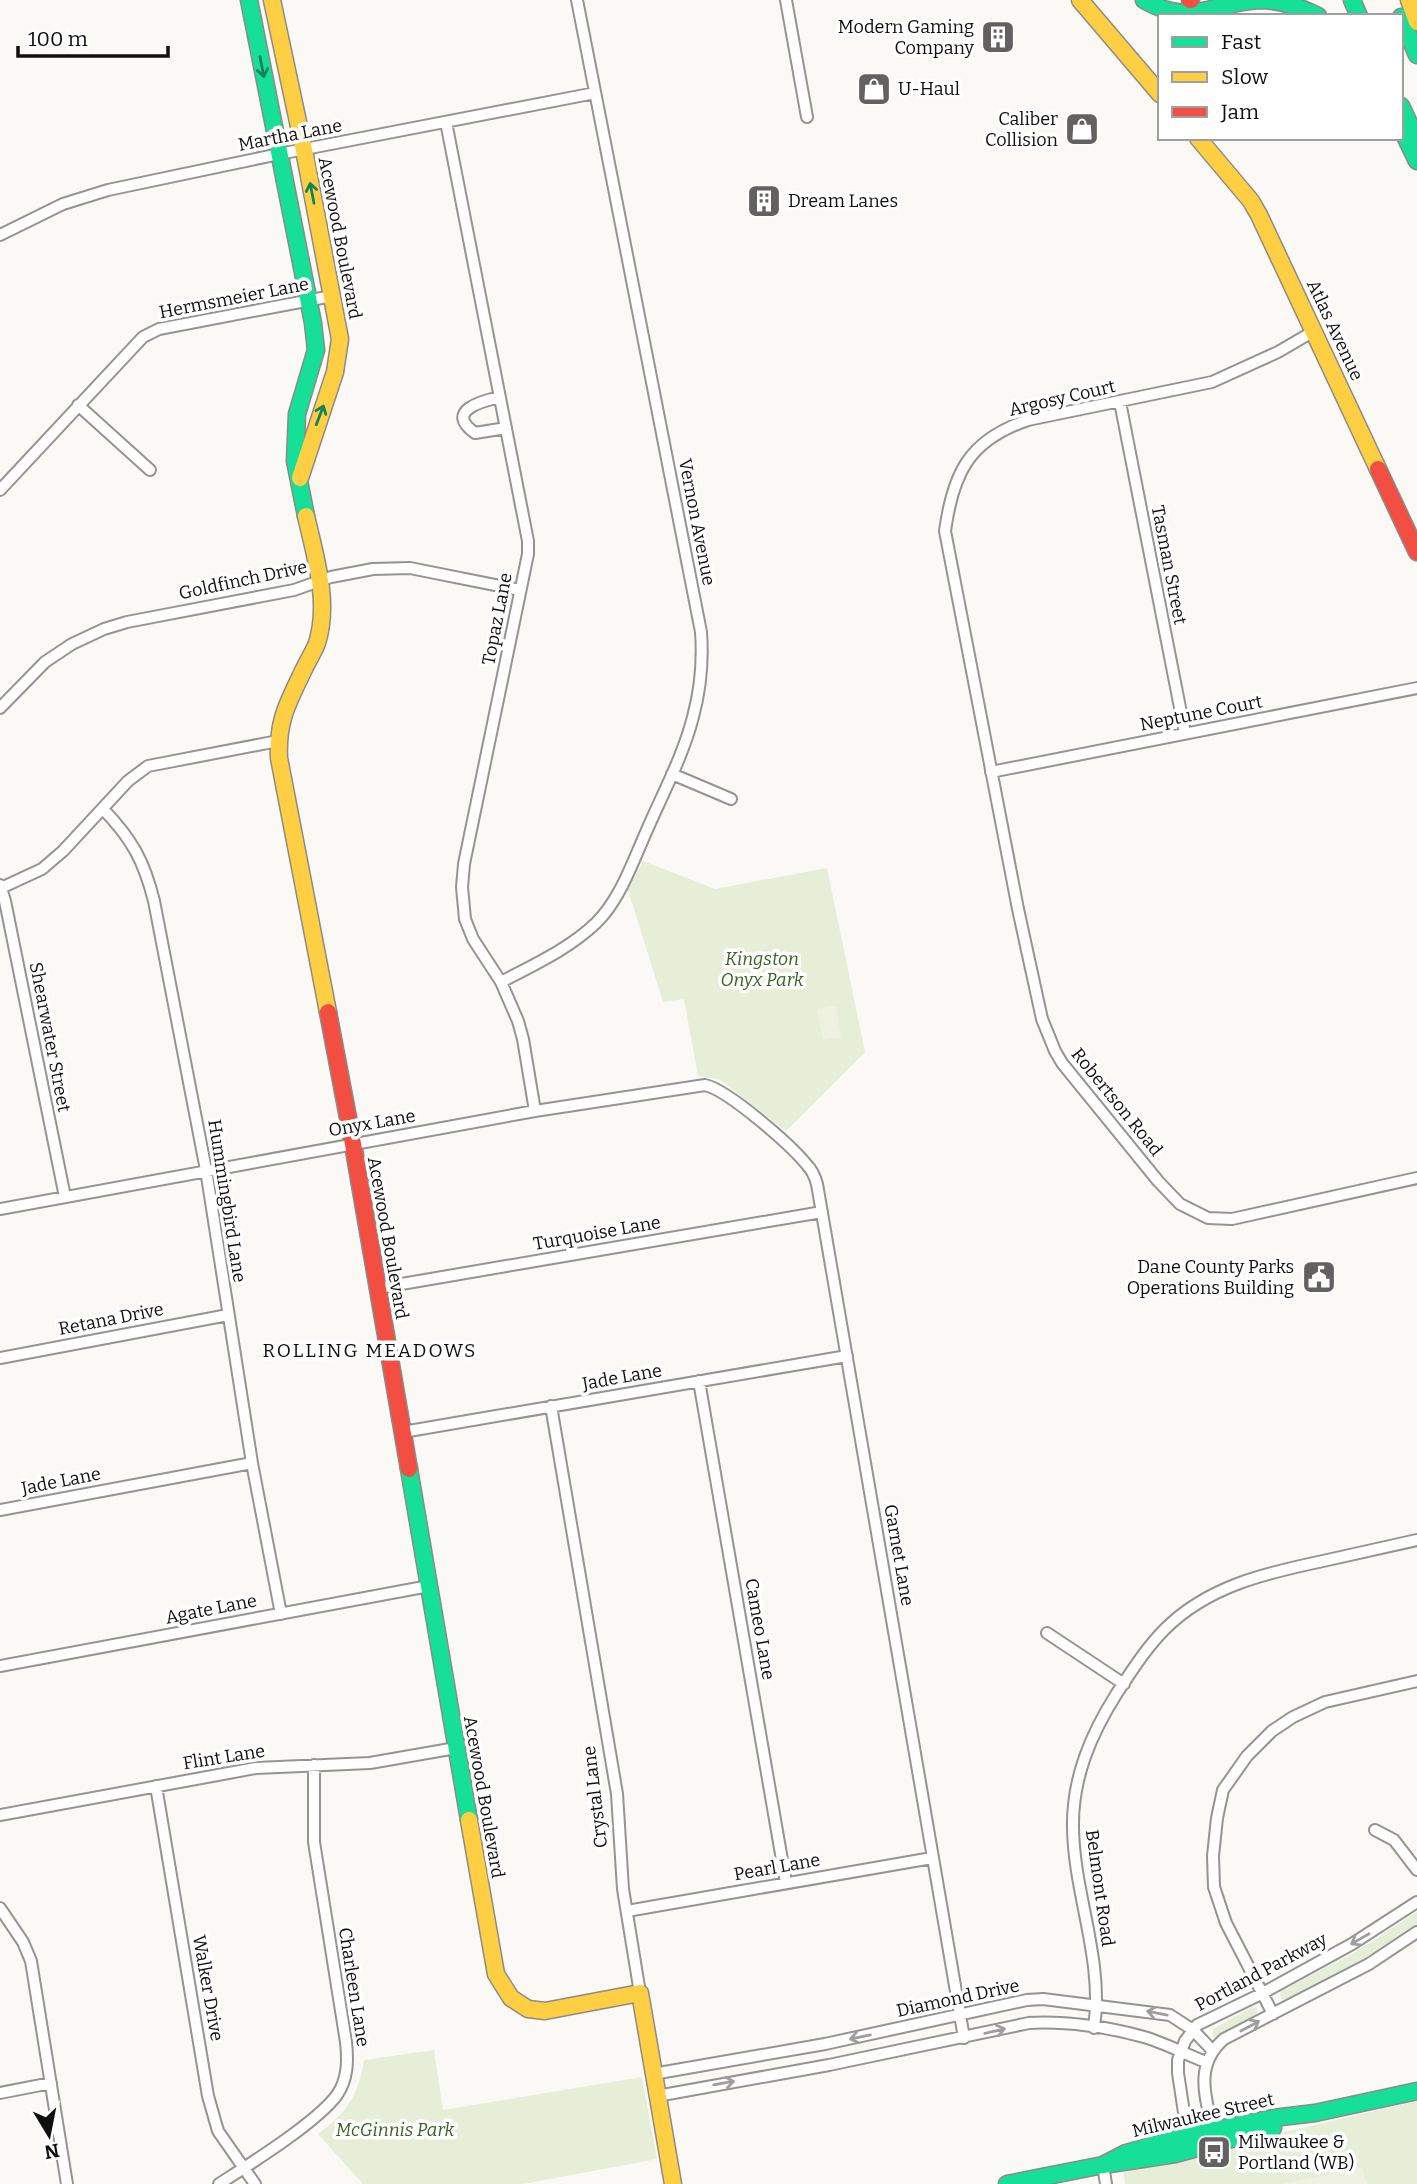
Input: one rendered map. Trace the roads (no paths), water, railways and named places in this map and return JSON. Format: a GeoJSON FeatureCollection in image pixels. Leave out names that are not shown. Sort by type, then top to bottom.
{"type":"FeatureCollection","features":[{"type":"Feature","properties":{"kind":"street","name":"Acewood Boulevard"},"geometry":{"type":"LineString","coordinates":[[249,0],[309,301],[316,350],[297,414],[295,461],[320,582],[322,611],[317,643],[282,714],[278,741],[279,758],[353,1144],[496,1974],[502,1987],[515,2002],[533,2011],[564,2008],[640,1993]]}},
{"type":"Feature","properties":{"kind":"street","name":"Acewood Boulevard"},"geometry":{"type":"LineString","coordinates":[[272,0],[340,339],[335,372],[299,480]]}},
{"type":"Feature","properties":{"kind":"street","name":"Vernon Avenue"},"geometry":{"type":"LineString","coordinates":[[501,982],[573,942],[607,910],[672,774],[694,716],[701,664],[701,632],[577,0]]}},
{"type":"Feature","properties":{"kind":"street"},"geometry":{"type":"LineString","coordinates":[[786,0],[807,117]]}},
{"type":"Feature","properties":{"kind":"street"},"geometry":{"type":"LineString","coordinates":[[1080,0],[1158,92]]}},
{"type":"Feature","properties":{"kind":"street"},"geometry":{"type":"LineString","coordinates":[[1144,0],[1162,11],[1186,14],[1215,11],[1257,1],[1280,1],[1314,14]]}},
{"type":"Feature","properties":{"kind":"street"},"geometry":{"type":"LineString","coordinates":[[1409,0],[1417,22]]}},
{"type":"Feature","properties":{"kind":"street"},"geometry":{"type":"LineString","coordinates":[[1403,21],[1417,55]]}},
{"type":"Feature","properties":{"kind":"street","name":"Martha Lane"},"geometry":{"type":"LineString","coordinates":[[0,234],[63,204],[108,190],[595,93]]}},
{"type":"Feature","properties":{"kind":"street"},"geometry":{"type":"LineString","coordinates":[[1403,110],[1417,140]]}},
{"type":"Feature","properties":{"kind":"street","name":"Topaz Lane"},"geometry":{"type":"LineString","coordinates":[[446,122],[528,541],[528,554],[464,864],[463,908],[473,939],[501,982],[523,1040],[535,1111]]}},
{"type":"Feature","properties":{"kind":"street"},"geometry":{"type":"LineString","coordinates":[[1403,133],[1417,161]]}},
{"type":"Feature","properties":{"kind":"street","name":"Atlas Avenue"},"geometry":{"type":"LineString","coordinates":[[1200,140],[1251,201],[1259,215],[1417,552]]}},
{"type":"Feature","properties":{"kind":"street","name":"Hermsmeier Lane"},"geometry":{"type":"LineString","coordinates":[[0,490],[143,337],[159,329],[332,296]]}},
{"type":"Feature","properties":{"kind":"street","name":"Argosy Court"},"geometry":{"type":"LineString","coordinates":[[991,772],[946,531],[950,498],[958,476],[969,459],[981,446],[1008,427],[1028,420],[1212,383],[1278,352],[1314,331]]}},
{"type":"Feature","properties":{"kind":"street"},"geometry":{"type":"LineString","coordinates":[[500,397],[470,405],[464,421],[467,428],[475,433],[506,428]]}},
{"type":"Feature","properties":{"kind":"street","name":"Tasman Street"},"geometry":{"type":"LineString","coordinates":[[1120,402],[1185,733]]}},
{"type":"Feature","properties":{"kind":"street"},"geometry":{"type":"LineString","coordinates":[[78,405],[150,470]]}},
{"type":"Feature","properties":{"kind":"street","name":"Goldfinch Drive"},"geometry":{"type":"LineString","coordinates":[[0,708],[45,662],[72,644],[127,622],[294,590],[331,577],[394,567],[520,590]]}},
{"type":"Feature","properties":{"kind":"street","name":"Neptune Court"},"geometry":{"type":"LineString","coordinates":[[991,772],[1417,688]]}},
{"type":"Feature","properties":{"kind":"street"},"geometry":{"type":"LineString","coordinates":[[1,887],[43,869],[134,775],[148,766],[278,741]]}},
{"type":"Feature","properties":{"kind":"street","name":"Robertson Road"},"geometry":{"type":"LineString","coordinates":[[991,772],[1018,909],[1048,1037],[1062,1063],[1158,1181],[1180,1204],[1208,1218],[1232,1219],[1417,1178]]}},
{"type":"Feature","properties":{"kind":"street"},"geometry":{"type":"LineString","coordinates":[[672,774],[731,799]]}},
{"type":"Feature","properties":{"kind":"street","name":"Hummingbird Lane"},"geometry":{"type":"LineString","coordinates":[[103,808],[123,830],[140,855],[147,874],[206,1170],[252,1463],[281,1614]]}},
{"type":"Feature","properties":{"kind":"street","name":"Shearwater Street"},"geometry":{"type":"LineString","coordinates":[[1,887],[65,1197]]}},
{"type":"Feature","properties":{"kind":"street","name":"Onyx Lane"},"geometry":{"type":"LineString","coordinates":[[0,1209],[535,1111],[705,1085],[725,1092],[744,1108]]}},
{"type":"Feature","properties":{"kind":"street","name":"Garnet Lane"},"geometry":{"type":"LineString","coordinates":[[744,1108],[808,1166],[817,1184],[964,2038]]}},
{"type":"Feature","properties":{"kind":"street","name":"Turquoise Lane"},"geometry":{"type":"LineString","coordinates":[[378,1288],[822,1212]]}},
{"type":"Feature","properties":{"kind":"street","name":"Retana Drive"},"geometry":{"type":"LineString","coordinates":[[0,1358],[228,1315]]}},
{"type":"Feature","properties":{"kind":"street","name":"Jade Lane"},"geometry":{"type":"LineString","coordinates":[[404,1432],[846,1356]]}},
{"type":"Feature","properties":{"kind":"street","name":"Cameo Lane"},"geometry":{"type":"LineString","coordinates":[[699,1381],[786,1883]]}},
{"type":"Feature","properties":{"kind":"street","name":"Crystal Lane"},"geometry":{"type":"LineString","coordinates":[[551,1406],[617,1794],[623,1889],[673,2184]]}},
{"type":"Feature","properties":{"kind":"street","name":"Jade Lane"},"geometry":{"type":"LineString","coordinates":[[0,1510],[252,1463]]}},
{"type":"Feature","properties":{"kind":"street","name":"Belmont Road"},"geometry":{"type":"LineString","coordinates":[[1094,2028],[1097,2004],[1094,1963],[1073,1829],[1074,1804],[1086,1752],[1101,1718],[1164,1629],[1222,1589],[1264,1573],[1417,1540]]}},
{"type":"Feature","properties":{"kind":"street","name":"Agate Lane"},"geometry":{"type":"LineString","coordinates":[[0,1666],[429,1586]]}},
{"type":"Feature","properties":{"kind":"street"},"geometry":{"type":"LineString","coordinates":[[1047,1633],[1124,1684]]}},
{"type":"Feature","properties":{"kind":"street"},"geometry":{"type":"LineString","coordinates":[[1273,2014],[1226,1923],[1214,1887],[1213,1856],[1223,1790],[1247,1756],[1272,1731],[1293,1717],[1325,1702],[1417,1681]]}},
{"type":"Feature","properties":{"kind":"street","name":"Flint Lane"},"geometry":{"type":"LineString","coordinates":[[0,1815],[256,1768],[370,1763],[456,1748]]}},
{"type":"Feature","properties":{"kind":"street","name":"Charleen Lane"},"geometry":{"type":"LineString","coordinates":[[219,2184],[317,2115],[336,2096],[345,2076],[348,2062],[314,1842],[314,1765]]}},
{"type":"Feature","properties":{"kind":"street","name":"Walker Drive"},"geometry":{"type":"LineString","coordinates":[[156,1786],[208,2096],[218,2130],[255,2184]]}},
{"type":"Feature","properties":{"kind":"street"},"geometry":{"type":"LineString","coordinates":[[1375,1830],[1394,1840],[1417,1870]]}},
{"type":"Feature","properties":{"kind":"street","name":"Pearl Lane"},"geometry":{"type":"LineString","coordinates":[[627,1911],[932,1858]]}},
{"type":"Feature","properties":{"kind":"street","name":"Portland Parkway"},"geometry":{"type":"LineString","coordinates":[[1189,2142],[1178,2074],[1185,2041],[1194,2030],[1209,2018],[1261,1994],[1381,1927],[1417,1902]]}},
{"type":"Feature","properties":{"kind":"street"},"geometry":{"type":"LineString","coordinates":[[1,1913],[23,1942],[31,1961],[67,2184]]}},
{"type":"Feature","properties":{"kind":"street"},"geometry":{"type":"LineString","coordinates":[[1214,2136],[1205,2092],[1206,2062],[1212,2050],[1224,2039],[1368,1964],[1417,1932]]}},
{"type":"Feature","properties":{"kind":"street","name":"Diamond Drive"},"geometry":{"type":"LineString","coordinates":[[653,2074],[825,2044],[1027,2000],[1043,1999],[1170,2015],[1194,2030],[1212,2050]]}},
{"type":"Feature","properties":{"kind":"street"},"geometry":{"type":"LineString","coordinates":[[657,2095],[829,2065],[1029,2023],[1045,2022],[1146,2038],[1206,2062]]}},
{"type":"Feature","properties":{"kind":"street"},"geometry":{"type":"LineString","coordinates":[[825,2044],[829,2065]]}},
{"type":"Feature","properties":{"kind":"street"},"geometry":{"type":"LineString","coordinates":[[0,2093],[51,2083]]}},
{"type":"Feature","properties":{"kind":"street","name":"Milwaukee Street"},"geometry":{"type":"LineString","coordinates":[[1007,2184],[1147,2159],[1189,2142],[1417,2091]]}},
{"type":"Feature","properties":{"kind":"street"},"geometry":{"type":"LineString","coordinates":[[1103,2165],[1106,2184]]}},
{"type":"Feature","properties":{"kind":"place","name":"Modern Gaming Company"},"geometry":{"type":"Point","coordinates":[998,37]}},
{"type":"Feature","properties":{"kind":"place","name":"U-Haul"},"geometry":{"type":"Point","coordinates":[874,89]}},
{"type":"Feature","properties":{"kind":"place","name":"Caliber Collision"},"geometry":{"type":"Point","coordinates":[1082,129]}},
{"type":"Feature","properties":{"kind":"place","name":"Dream Lanes"},"geometry":{"type":"Point","coordinates":[764,201]}},
{"type":"Feature","properties":{"kind":"place","name":"Dane County Parks Operations Building"},"geometry":{"type":"Point","coordinates":[1319,1277]}},
{"type":"Feature","properties":{"kind":"place","name":"Milwaukee & Portland (WB)"},"geometry":{"type":"Point","coordinates":[1214,2152]}},
{"type":"Feature","properties":{"kind":"district","name":"ROLLING MEADOWS"},"geometry":{"type":"Point","coordinates":[370,1350]}},
{"type":"Feature","properties":{"kind":"park label","name":"Kingston Onyx Park"},"geometry":{"type":"Point","coordinates":[762,969]}},
{"type":"Feature","properties":{"kind":"park label","name":"McGinnis Park"},"geometry":{"type":"Point","coordinates":[395,2130]}}]}
